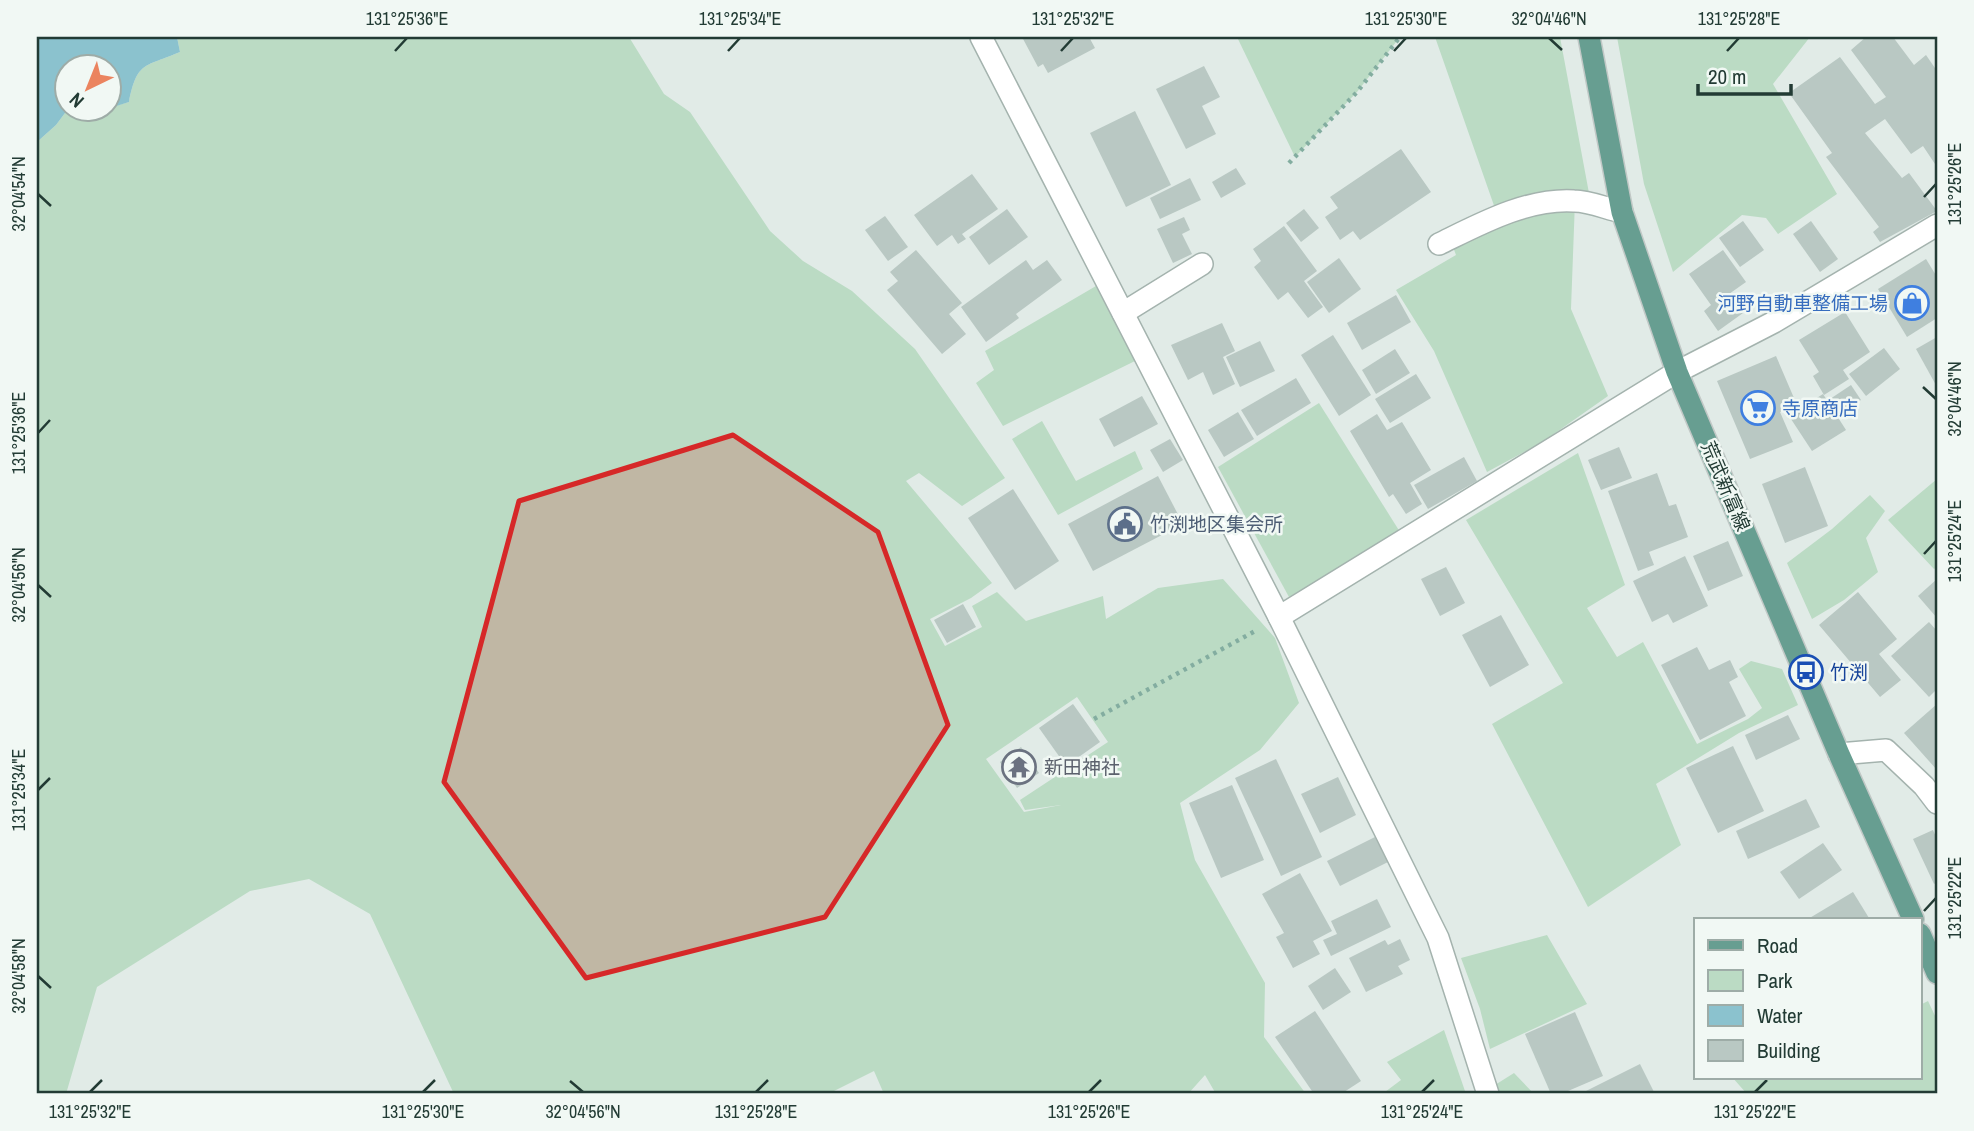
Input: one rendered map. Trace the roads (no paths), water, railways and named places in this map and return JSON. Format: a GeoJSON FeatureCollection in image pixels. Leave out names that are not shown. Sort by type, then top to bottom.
{"type":"FeatureCollection","features":[{"type":"Feature","properties":{"kind":"main road","name":"荒武新富線"},"geometry":{"type":"LineString","coordinates":[[1589,37],[1622,212],[1677,372],[1839,754],[1913,918]]}},
{"type":"Feature","properties":{"kind":"main road"},"geometry":{"type":"LineString","coordinates":[[1922,938],[1937,972]]}},
{"type":"Feature","properties":{"kind":"street"},"geometry":{"type":"LineString","coordinates":[[981,37],[1279,617],[1438,938],[1488,1094]]}},
{"type":"Feature","properties":{"kind":"street"},"geometry":{"type":"LineString","coordinates":[[1439,244],[1486,222],[1532,205],[1574,201],[1622,212]]}},
{"type":"Feature","properties":{"kind":"street"},"geometry":{"type":"LineString","coordinates":[[1279,617],[1677,372],[1774,322],[1937,226]]}},
{"type":"Feature","properties":{"kind":"street"},"geometry":{"type":"LineString","coordinates":[[1123,313],[1202,264]]}},
{"type":"Feature","properties":{"kind":"street"},"geometry":{"type":"LineString","coordinates":[[1839,754],[1885,750],[1924,786],[1937,803]]}},
{"type":"Feature","properties":{"kind":"water"},"geometry":{"type":"Polygon","coordinates":[[[37,37],[177,37],[180,52],[144,67],[135,79],[129,102],[122,104],[122,52],[52,52],[52,122],[58,122],[37,142],[37,37]]]}},
{"type":"Feature","properties":{"kind":"place","name":"河野自動車整備工場"},"geometry":{"type":"Point","coordinates":[1912,303]}},
{"type":"Feature","properties":{"kind":"place","name":"寺原商店"},"geometry":{"type":"Point","coordinates":[1758,408]}},
{"type":"Feature","properties":{"kind":"place","name":"竹渕地区集会所"},"geometry":{"type":"Point","coordinates":[1125,524]}},
{"type":"Feature","properties":{"kind":"place","name":"竹渕"},"geometry":{"type":"Point","coordinates":[1806,672]}},
{"type":"Feature","properties":{"kind":"place","name":"新田神社"},"geometry":{"type":"Point","coordinates":[1019,767]}}]}
